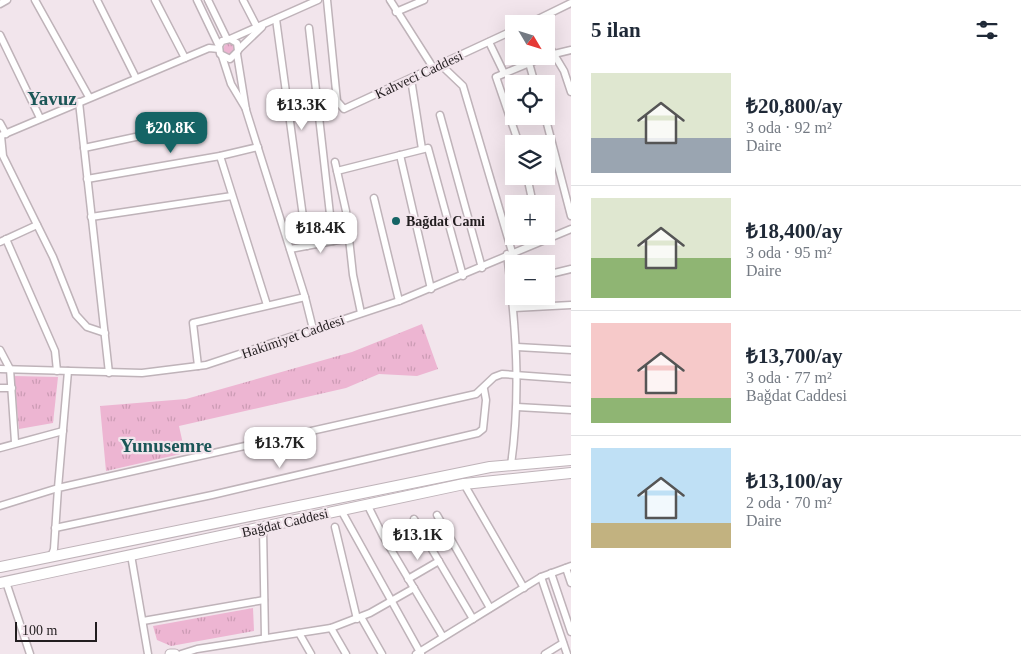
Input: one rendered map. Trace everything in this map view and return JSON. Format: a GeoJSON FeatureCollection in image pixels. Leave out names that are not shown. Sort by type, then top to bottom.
{"type":"FeatureCollection","features":[{"type":"Feature","properties":{"kind":"main road","name":"Bağdat Caddesi"},"geometry":{"type":"LineString","coordinates":[[0,567],[490,467],[571,460]]}},
{"type":"Feature","properties":{"kind":"main road","name":"Bağdat Caddesi"},"geometry":{"type":"LineString","coordinates":[[3,583],[464,484],[571,473]]}},
{"type":"Feature","properties":{"kind":"street"},"geometry":{"type":"LineString","coordinates":[[0,4],[7,0]]}},
{"type":"Feature","properties":{"kind":"street"},"geometry":{"type":"LineString","coordinates":[[36,0],[89,97]]}},
{"type":"Feature","properties":{"kind":"street"},"geometry":{"type":"LineString","coordinates":[[97,0],[136,78]]}},
{"type":"Feature","properties":{"kind":"street"},"geometry":{"type":"LineString","coordinates":[[155,0],[185,58]]}},
{"type":"Feature","properties":{"kind":"street"},"geometry":{"type":"LineString","coordinates":[[197,0],[219,47],[231,84],[246,110]]}},
{"type":"Feature","properties":{"kind":"street"},"geometry":{"type":"LineString","coordinates":[[208,0],[229,39],[237,43],[246,110],[306,297],[313,329]]}},
{"type":"Feature","properties":{"kind":"street"},"geometry":{"type":"LineString","coordinates":[[243,0],[257,27]]}},
{"type":"Feature","properties":{"kind":"street"},"geometry":{"type":"LineString","coordinates":[[2,135],[209,48],[219,47],[229,39],[266,24],[305,3],[318,0]]}},
{"type":"Feature","properties":{"kind":"street","name":"Kahveci Caddesi"},"geometry":{"type":"LineString","coordinates":[[327,0],[336,100],[339,106],[344,109],[434,69],[505,34]]}},
{"type":"Feature","properties":{"kind":"street"},"geometry":{"type":"LineString","coordinates":[[390,0],[434,69]]}},
{"type":"Feature","properties":{"kind":"street"},"geometry":{"type":"LineString","coordinates":[[396,12],[424,0]]}},
{"type":"Feature","properties":{"kind":"street"},"geometry":{"type":"LineString","coordinates":[[549,15],[571,3]]}},
{"type":"Feature","properties":{"kind":"street"},"geometry":{"type":"LineString","coordinates":[[276,19],[307,246]]}},
{"type":"Feature","properties":{"kind":"street"},"geometry":{"type":"LineString","coordinates":[[222,56],[230,58],[266,24]]}},
{"type":"Feature","properties":{"kind":"street"},"geometry":{"type":"LineString","coordinates":[[309,28],[333,241]]}},
{"type":"Feature","properties":{"kind":"street"},"geometry":{"type":"LineString","coordinates":[[0,35],[40,118]]}},
{"type":"Feature","properties":{"kind":"street"},"geometry":{"type":"LineString","coordinates":[[489,42],[504,73]]}},
{"type":"Feature","properties":{"kind":"street"},"geometry":{"type":"LineString","coordinates":[[555,53],[571,50]]}},
{"type":"Feature","properties":{"kind":"street"},"geometry":{"type":"LineString","coordinates":[[555,62],[564,71],[571,92]]}},
{"type":"Feature","properties":{"kind":"street"},"geometry":{"type":"LineString","coordinates":[[441,65],[463,86],[510,253]]}},
{"type":"Feature","properties":{"kind":"street"},"geometry":{"type":"LineString","coordinates":[[516,135],[496,77],[524,65]]}},
{"type":"Feature","properties":{"kind":"street"},"geometry":{"type":"LineString","coordinates":[[411,79],[422,149]]}},
{"type":"Feature","properties":{"kind":"street"},"geometry":{"type":"LineString","coordinates":[[79,102],[109,373]]}},
{"type":"Feature","properties":{"kind":"street"},"geometry":{"type":"LineString","coordinates":[[440,115],[482,268]]}},
{"type":"Feature","properties":{"kind":"street"},"geometry":{"type":"LineString","coordinates":[[0,123],[3,156],[53,257],[76,315],[87,327],[104,333]]}},
{"type":"Feature","properties":{"kind":"street"},"geometry":{"type":"LineString","coordinates":[[84,148],[201,123]]}},
{"type":"Feature","properties":{"kind":"street"},"geometry":{"type":"LineString","coordinates":[[547,125],[571,216]]}},
{"type":"Feature","properties":{"kind":"street"},"geometry":{"type":"LineString","coordinates":[[87,179],[220,156],[258,147]]}},
{"type":"Feature","properties":{"kind":"street"},"geometry":{"type":"LineString","coordinates":[[337,171],[428,148],[462,276]]}},
{"type":"Feature","properties":{"kind":"street"},"geometry":{"type":"LineString","coordinates":[[400,155],[431,289]]}},
{"type":"Feature","properties":{"kind":"street"},"geometry":{"type":"LineString","coordinates":[[220,156],[267,305]]}},
{"type":"Feature","properties":{"kind":"street"},"geometry":{"type":"LineString","coordinates":[[335,162],[346,211],[352,275],[361,314]]}},
{"type":"Feature","properties":{"kind":"street"},"geometry":{"type":"LineString","coordinates":[[91,217],[232,196]]}},
{"type":"Feature","properties":{"kind":"street"},"geometry":{"type":"LineString","coordinates":[[374,198],[399,301]]}},
{"type":"Feature","properties":{"kind":"street"},"geometry":{"type":"LineString","coordinates":[[37,225],[3,241],[56,351],[57,371]]}},
{"type":"Feature","properties":{"kind":"street","name":"Hakimiyet Caddesi"},"geometry":{"type":"LineString","coordinates":[[555,234],[571,229]]}},
{"type":"Feature","properties":{"kind":"street"},"geometry":{"type":"LineString","coordinates":[[290,249],[349,238]]}},
{"type":"Feature","properties":{"kind":"street","name":"Hakimiyet Caddesi"},"geometry":{"type":"LineString","coordinates":[[0,369],[109,373],[158,372],[198,366],[237,356],[399,301],[482,268],[528,245]]}},
{"type":"Feature","properties":{"kind":"street"},"geometry":{"type":"LineString","coordinates":[[555,272],[571,268]]}},
{"type":"Feature","properties":{"kind":"street"},"geometry":{"type":"LineString","coordinates":[[198,366],[193,322],[306,297]]}},
{"type":"Feature","properties":{"kind":"street"},"geometry":{"type":"LineString","coordinates":[[511,465],[517,407],[517,347],[514,305]]}},
{"type":"Feature","properties":{"kind":"street"},"geometry":{"type":"LineString","coordinates":[[514,308],[571,305]]}},
{"type":"Feature","properties":{"kind":"street"},"geometry":{"type":"LineString","coordinates":[[517,347],[571,350]]}},
{"type":"Feature","properties":{"kind":"street"},"geometry":{"type":"LineString","coordinates":[[0,350],[10,369],[15,442]]}},
{"type":"Feature","properties":{"kind":"street"},"geometry":{"type":"LineString","coordinates":[[51,557],[54,549],[68,371]]}},
{"type":"Feature","properties":{"kind":"street"},"geometry":{"type":"LineString","coordinates":[[0,506],[58,488],[476,394],[498,375],[507,373],[571,379]]}},
{"type":"Feature","properties":{"kind":"street"},"geometry":{"type":"LineString","coordinates":[[0,388],[12,388]]}},
{"type":"Feature","properties":{"kind":"street"},"geometry":{"type":"LineString","coordinates":[[55,528],[118,516],[478,433],[483,429],[486,410],[484,389]]}},
{"type":"Feature","properties":{"kind":"street"},"geometry":{"type":"LineString","coordinates":[[517,407],[571,410]]}},
{"type":"Feature","properties":{"kind":"street"},"geometry":{"type":"LineString","coordinates":[[0,448],[15,442],[63,431]]}},
{"type":"Feature","properties":{"kind":"street"},"geometry":{"type":"LineString","coordinates":[[464,484],[524,588]]}},
{"type":"Feature","properties":{"kind":"street"},"geometry":{"type":"LineString","coordinates":[[367,504],[383,536],[443,637]]}},
{"type":"Feature","properties":{"kind":"street"},"geometry":{"type":"LineString","coordinates":[[341,510],[419,653],[541,577],[569,567],[571,583]]}},
{"type":"Feature","properties":{"kind":"street"},"geometry":{"type":"LineString","coordinates":[[437,515],[490,608]]}},
{"type":"Feature","properties":{"kind":"street"},"geometry":{"type":"LineString","coordinates":[[414,519],[473,619]]}},
{"type":"Feature","properties":{"kind":"street"},"geometry":{"type":"LineString","coordinates":[[335,527],[359,618],[382,654]]}},
{"type":"Feature","properties":{"kind":"street"},"geometry":{"type":"LineString","coordinates":[[263,528],[265,638]]}},
{"type":"Feature","properties":{"kind":"street"},"geometry":{"type":"LineString","coordinates":[[131,555],[148,654]]}},
{"type":"Feature","properties":{"kind":"street"},"geometry":{"type":"LineString","coordinates":[[408,579],[438,561]]}},
{"type":"Feature","properties":{"kind":"street"},"geometry":{"type":"LineString","coordinates":[[551,573],[571,632]]}},
{"type":"Feature","properties":{"kind":"street"},"geometry":{"type":"LineString","coordinates":[[541,577],[567,654]]}},
{"type":"Feature","properties":{"kind":"street"},"geometry":{"type":"LineString","coordinates":[[3,583],[30,654]]}},
{"type":"Feature","properties":{"kind":"street"},"geometry":{"type":"LineString","coordinates":[[181,654],[197,649],[331,628],[359,618],[391,603],[414,588]]}},
{"type":"Feature","properties":{"kind":"street"},"geometry":{"type":"LineString","coordinates":[[143,622],[264,600]]}},
{"type":"Feature","properties":{"kind":"street"},"geometry":{"type":"LineString","coordinates":[[331,628],[346,654]]}},
{"type":"Feature","properties":{"kind":"street"},"geometry":{"type":"LineString","coordinates":[[299,633],[310,654]]}},
{"type":"Feature","properties":{"kind":"street"},"geometry":{"type":"LineString","coordinates":[[545,654],[563,643]]}},
{"type":"Feature","properties":{"kind":"street"},"geometry":{"type":"LineString","coordinates":[[170,654],[175,654]]}},
{"type":"Feature","properties":{"kind":"green space"},"geometry":{"type":"Polygon","coordinates":[[[227,44],[231,44],[234,49],[233,53],[227,54],[224,51],[224,47],[227,44]]]}},
{"type":"Feature","properties":{"kind":"green space"},"geometry":{"type":"Polygon","coordinates":[[[422,324],[438,369],[417,376],[379,374],[346,388],[179,426],[185,453],[106,471],[100,406],[186,399],[352,352],[422,324]]]}},
{"type":"Feature","properties":{"kind":"green space"},"geometry":{"type":"Polygon","coordinates":[[[14,376],[58,377],[53,423],[19,429],[14,376]]]}},
{"type":"Feature","properties":{"kind":"green space"},"geometry":{"type":"Polygon","coordinates":[[[253,608],[254,631],[171,646],[157,640],[153,626],[253,608]]]}},
{"type":"Feature","properties":{"kind":"place","name":"Bağdat Cami"},"geometry":{"type":"Point","coordinates":[396,221]}},
{"type":"Feature","properties":{"kind":"district","name":"Yavuz"},"geometry":{"type":"Point","coordinates":[52,98]}},
{"type":"Feature","properties":{"kind":"district","name":"Yunusemre"},"geometry":{"type":"Point","coordinates":[166,445]}}]}
